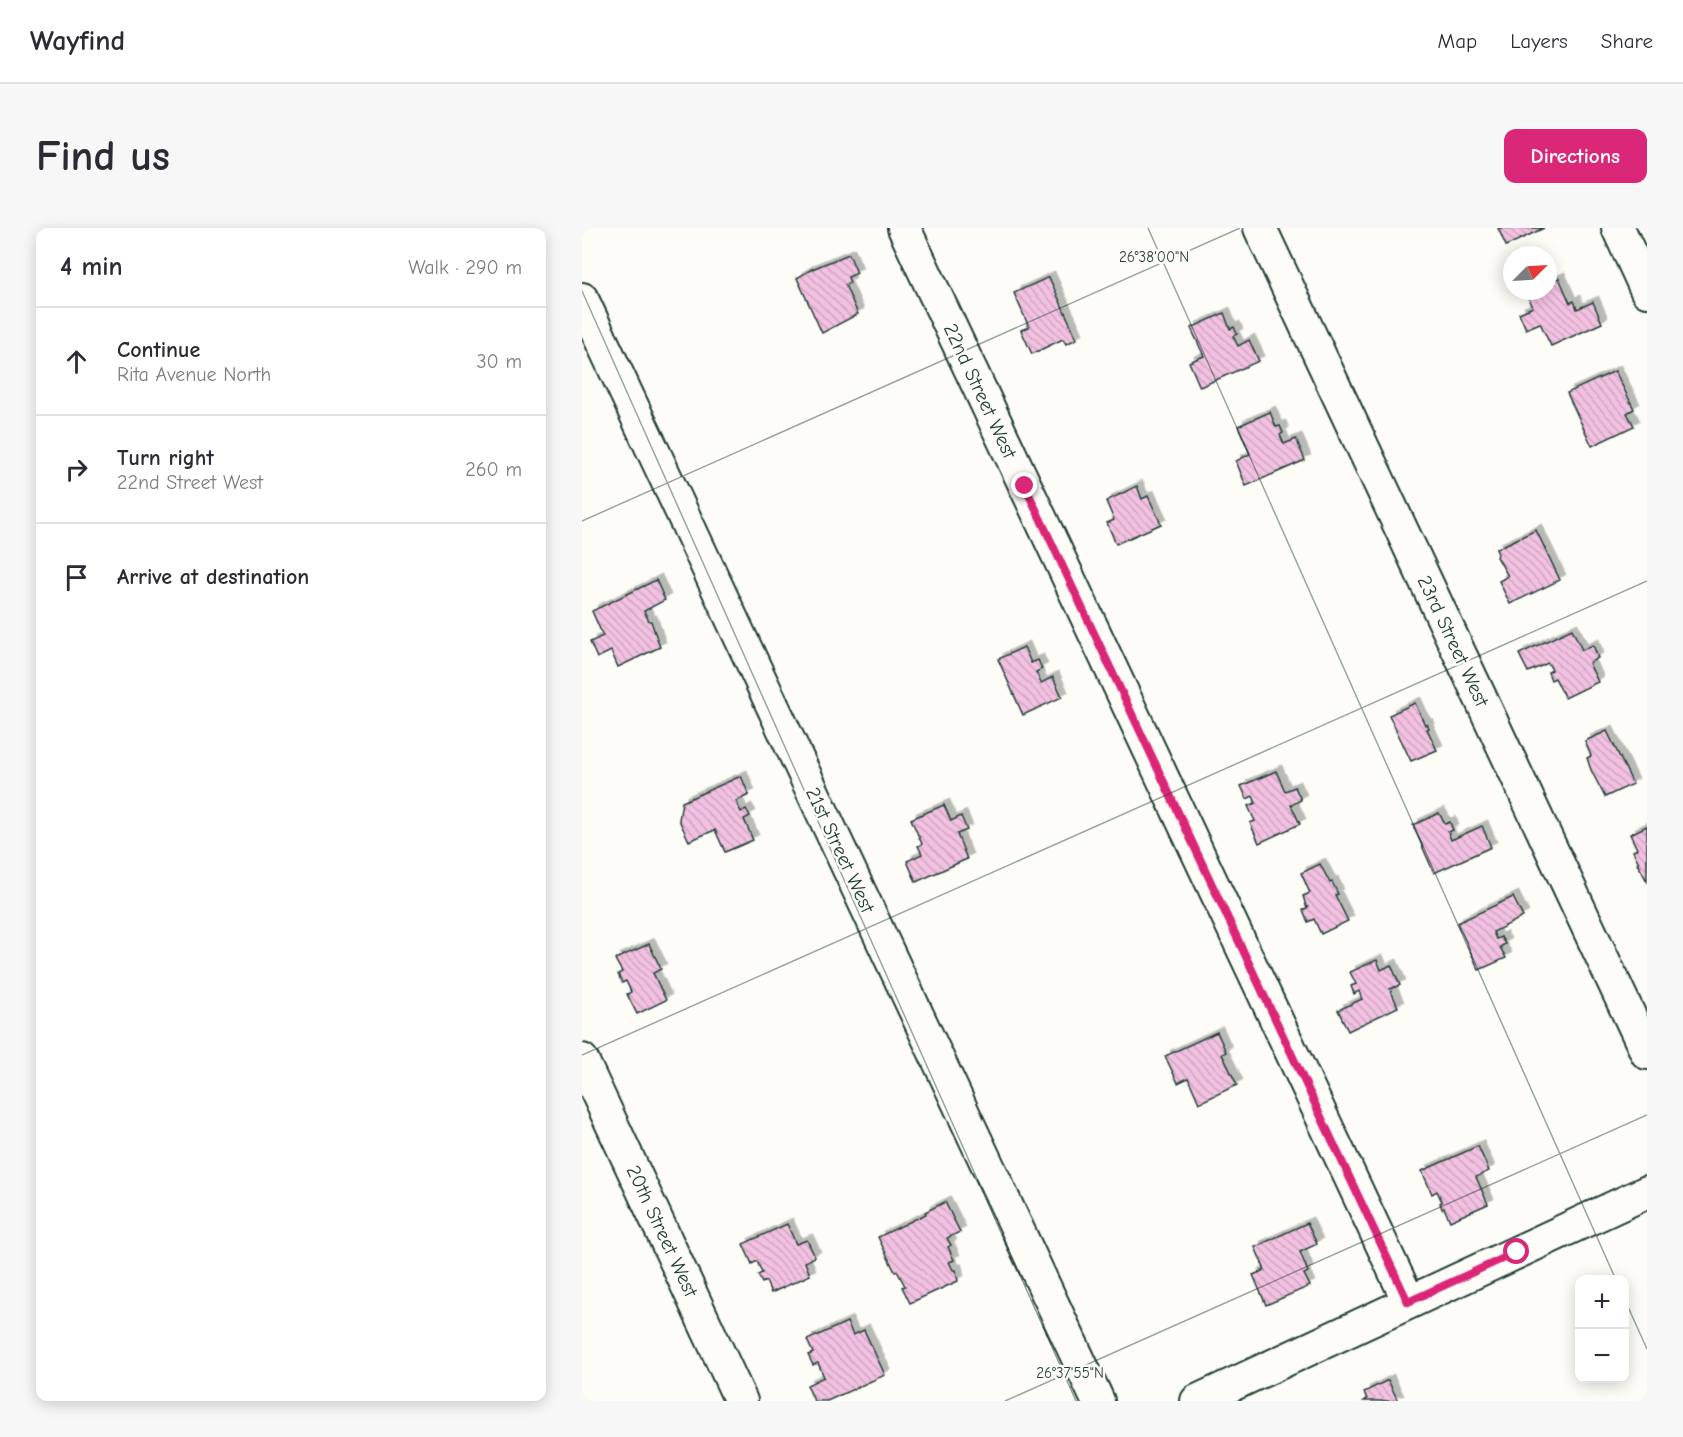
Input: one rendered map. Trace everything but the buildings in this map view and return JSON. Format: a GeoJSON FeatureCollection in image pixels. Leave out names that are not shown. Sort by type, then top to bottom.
{"type":"FeatureCollection","features":[{"type":"Feature","properties":{"kind":"street","name":"22nd Street West"},"geometry":{"type":"LineString","coordinates":[[904,228],[1408,1302]]}},
{"type":"Feature","properties":{"kind":"street","name":"23rd Street West"},"geometry":{"type":"LineString","coordinates":[[1260,228],[1647,1053]]}},
{"type":"Feature","properties":{"kind":"street"},"geometry":{"type":"LineString","coordinates":[[1617,228],[1647,291]]}},
{"type":"Feature","properties":{"kind":"street","name":"21st Street West"},"geometry":{"type":"LineString","coordinates":[[582,299],[1098,1401]]}},
{"type":"Feature","properties":{"kind":"street","name":"20th Street West"},"geometry":{"type":"LineString","coordinates":[[582,1060],[741,1401]]}},
{"type":"Feature","properties":{"kind":"street"},"geometry":{"type":"LineString","coordinates":[[1197,1401],[1647,1192]]}},
{"type":"Feature","properties":{"kind":"route"},"geometry":{"type":"LineString","coordinates":[[1025,486],[1408,1302],[1517,1252]]}}]}
